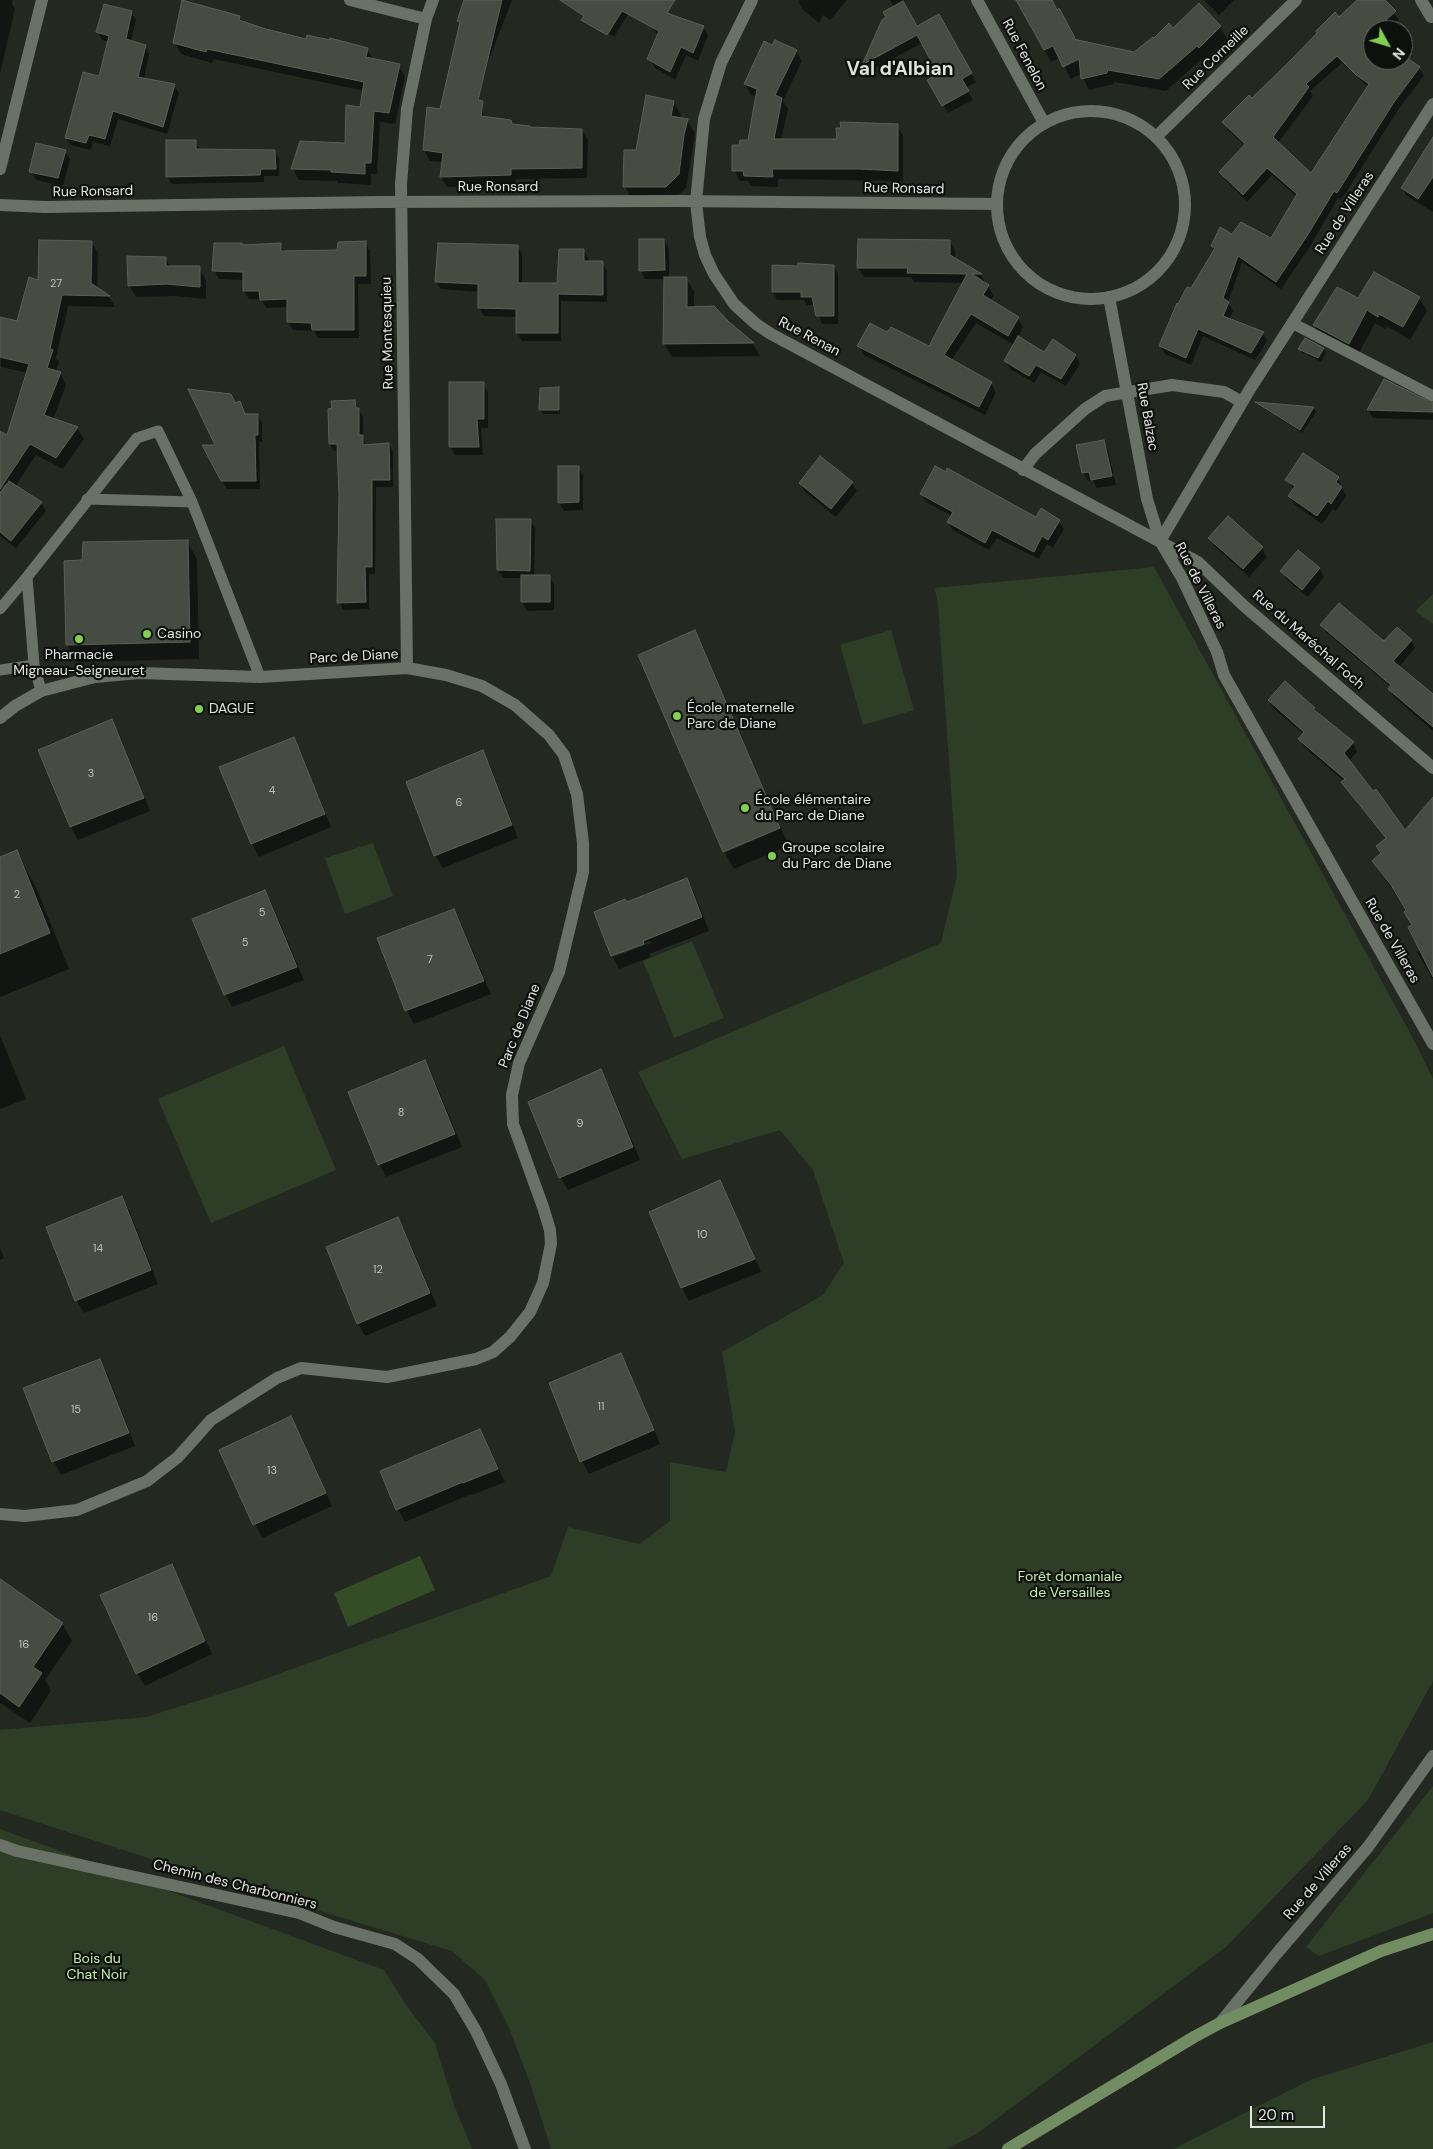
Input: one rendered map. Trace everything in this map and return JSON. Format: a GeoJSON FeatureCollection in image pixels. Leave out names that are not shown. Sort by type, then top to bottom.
{"type":"FeatureCollection","features":[{"type":"Feature","properties":{"kind":"main road"},"geometry":{"type":"LineString","coordinates":[[1008,2149],[1194,2037],[1381,1951],[1433,1934]]}},
{"type":"Feature","properties":{"kind":"street"},"geometry":{"type":"LineString","coordinates":[[0,169],[42,0]]}},
{"type":"Feature","properties":{"kind":"street"},"geometry":{"type":"LineString","coordinates":[[350,0],[426,19]]}},
{"type":"Feature","properties":{"kind":"street","name":"Rue Montesquieu"},"geometry":{"type":"LineString","coordinates":[[407,668],[401,184],[408,109],[426,19],[433,0]]}},
{"type":"Feature","properties":{"kind":"street","name":"Rue Fenelon"},"geometry":{"type":"LineString","coordinates":[[977,0],[1044,123]]}},
{"type":"Feature","properties":{"kind":"street","name":"Rue Corneille"},"geometry":{"type":"LineString","coordinates":[[1156,137],[1296,0]]}},
{"type":"Feature","properties":{"kind":"street"},"geometry":{"type":"LineString","coordinates":[[1421,0],[1431,17]]}},
{"type":"Feature","properties":{"kind":"street","name":"Rue Renan"},"geometry":{"type":"LineString","coordinates":[[748,1],[721,63],[704,119],[696,202],[700,237],[714,274],[734,304],[756,324],[771,334],[1023,470],[1160,541]]}},
{"type":"Feature","properties":{"kind":"street","name":"Rue de Villeras"},"geometry":{"type":"LineString","coordinates":[[1433,104],[1242,402],[1160,541],[1182,578],[1217,652],[1224,676],[1433,1044]]}},
{"type":"Feature","properties":{"kind":"street"},"geometry":{"type":"LineString","coordinates":[[1085,111],[1111,113],[1136,122],[1156,137],[1168,151],[1179,171],[1184,193],[1184,215],[1180,237],[1169,258],[1154,275],[1136,288],[1109,297],[1083,299],[1060,294],[1039,284],[1021,268],[1008,249],[1000,227],[997,204],[1001,178],[1011,156],[1026,137],[1044,123],[1060,116],[1085,111]]}},
{"type":"Feature","properties":{"kind":"street","name":"Rue Ronsard"},"geometry":{"type":"LineString","coordinates":[[0,205],[45,207],[402,202],[997,204]]}},
{"type":"Feature","properties":{"kind":"street","name":"Rue Balzac"},"geometry":{"type":"LineString","coordinates":[[1109,297],[1147,499],[1160,541]]}},
{"type":"Feature","properties":{"kind":"street"},"geometry":{"type":"LineString","coordinates":[[1023,470],[1035,454],[1085,409],[1105,396],[1172,385],[1224,392],[1242,402]]}},
{"type":"Feature","properties":{"kind":"street","name":"Rue du Maréchal Foch"},"geometry":{"type":"LineString","coordinates":[[1160,541],[1198,562],[1243,605],[1433,768]]}},
{"type":"Feature","properties":{"kind":"street"},"geometry":{"type":"LineString","coordinates":[[1182,578],[1198,562]]}},
{"type":"Feature","properties":{"kind":"street","name":"Parc de Diane"},"geometry":{"type":"LineString","coordinates":[[0,718],[15,706],[41,691],[95,677],[139,673],[260,678],[407,668],[446,675],[482,686],[515,705],[549,736],[564,754],[577,794],[583,843],[583,872],[559,972],[519,1063],[512,1095],[513,1124],[550,1230],[551,1244],[543,1283],[530,1312],[510,1337],[493,1352],[476,1359],[387,1377],[301,1368],[277,1378],[211,1420],[178,1457],[147,1481],[77,1510],[25,1516],[0,1514]]}},
{"type":"Feature","properties":{"kind":"street","name":"Rue de Villeras"},"geometry":{"type":"LineString","coordinates":[[1220,2024],[1278,1952],[1368,1847],[1433,1756]]}},
{"type":"Feature","properties":{"kind":"street","name":"Chemin des Charbonniers"},"geometry":{"type":"LineString","coordinates":[[0,1845],[17,1851],[299,1913],[334,1927],[394,1944],[418,1959],[454,1994],[476,2031],[501,2084],[525,2149]]}},
{"type":"Feature","properties":{"kind":"lane"},"geometry":{"type":"LineString","coordinates":[[1292,323],[1433,396]]}},
{"type":"Feature","properties":{"kind":"lane"},"geometry":{"type":"LineString","coordinates":[[0,609],[137,438],[158,431],[192,502],[260,678]]}},
{"type":"Feature","properties":{"kind":"lane"},"geometry":{"type":"LineString","coordinates":[[87,499],[192,502]]}},
{"type":"Feature","properties":{"kind":"lane"},"geometry":{"type":"LineString","coordinates":[[27,577],[34,665],[41,691]]}},
{"type":"Feature","properties":{"kind":"lane"},"geometry":{"type":"LineString","coordinates":[[0,670],[34,665]]}},
{"type":"Feature","properties":{"kind":"green space","name":"Forêt domaniale de Versailles"},"geometry":{"type":"Polygon","coordinates":[[[1154,567],[1414,1040],[1433,1079],[1433,1681],[1368,1800],[1226,1947],[978,2133],[947,2149],[551,2149],[530,2083],[510,2030],[485,1980],[452,1951],[197,1874],[0,1810],[0,1730],[146,1717],[245,1686],[551,1576],[568,1527],[639,1544],[670,1521],[670,1462],[726,1472],[735,1432],[722,1352],[823,1295],[844,1263],[813,1170],[780,1130],[682,1159],[638,1072],[941,943],[957,875],[938,605],[935,588],[1154,567]]]}},
{"type":"Feature","properties":{"kind":"green space"},"geometry":{"type":"Polygon","coordinates":[[[1433,594],[1433,624],[1415,611],[1433,594]]]}},
{"type":"Feature","properties":{"kind":"green space"},"geometry":{"type":"Polygon","coordinates":[[[891,630],[914,710],[863,725],[840,645],[891,630]]]}},
{"type":"Feature","properties":{"kind":"green space"},"geometry":{"type":"Polygon","coordinates":[[[373,843],[393,896],[345,914],[325,858],[373,843]]]}},
{"type":"Feature","properties":{"kind":"green space"},"geometry":{"type":"Polygon","coordinates":[[[692,941],[724,1018],[674,1038],[643,961],[692,941]]]}},
{"type":"Feature","properties":{"kind":"green space"},"geometry":{"type":"Polygon","coordinates":[[[284,1046],[336,1170],[211,1223],[158,1099],[284,1046]]]}},
{"type":"Feature","properties":{"kind":"green space"},"geometry":{"type":"Polygon","coordinates":[[[1433,1786],[1433,1913],[1319,1956],[1306,1947],[1433,1786]]]}},
{"type":"Feature","properties":{"kind":"green space","name":"Bois du Chat Noir"},"geometry":{"type":"Polygon","coordinates":[[[0,1829],[384,1970],[409,2009],[435,2043],[454,2105],[472,2149],[0,2149],[0,1829]]]}},
{"type":"Feature","properties":{"kind":"green space"},"geometry":{"type":"Polygon","coordinates":[[[1433,2042],[1433,2149],[1173,2149],[1310,2080],[1433,2042]]]}},
{"type":"Feature","properties":{"kind":"shaded area"},"geometry":{"type":"Polygon","coordinates":[[[420,1556],[435,1590],[348,1627],[334,1593],[420,1556]]]}},
{"type":"Feature","properties":{"kind":"building"},"geometry":{"type":"Polygon","coordinates":[[[182,0],[240,16],[239,20],[266,29],[306,39],[307,35],[330,40],[330,38],[368,48],[366,57],[400,64],[389,113],[374,111],[371,163],[365,163],[365,174],[331,172],[331,170],[291,169],[300,141],[345,143],[346,105],[360,107],[364,82],[207,49],[206,52],[173,43],[182,0]]]}},
{"type":"Feature","properties":{"kind":"building"},"geometry":{"type":"Polygon","coordinates":[[[464,0],[502,0],[478,100],[483,101],[481,116],[511,120],[512,124],[530,127],[582,129],[582,168],[511,169],[511,175],[440,177],[443,153],[423,150],[427,107],[440,109],[460,22],[457,21],[464,0]]]}},
{"type":"Feature","properties":{"kind":"building"},"geometry":{"type":"Polygon","coordinates":[[[560,0],[675,0],[667,13],[704,26],[693,53],[681,47],[670,72],[647,59],[659,31],[622,11],[607,35],[581,20],[584,16],[560,0]]]}},
{"type":"Feature","properties":{"kind":"building"},"geometry":{"type":"Polygon","coordinates":[[[1016,0],[1052,0],[1057,10],[1059,8],[1075,38],[1073,39],[1134,52],[1154,38],[1169,23],[1173,28],[1199,3],[1221,26],[1199,48],[1197,46],[1159,79],[1108,70],[1107,73],[1081,79],[1079,59],[1063,67],[1053,46],[1044,50],[1016,0]]]}},
{"type":"Feature","properties":{"kind":"building"},"geometry":{"type":"Polygon","coordinates":[[[1357,0],[1385,0],[1396,11],[1386,20],[1363,20],[1363,70],[1413,70],[1413,62],[1420,67],[1394,102],[1337,193],[1334,191],[1276,282],[1238,256],[1223,298],[1229,302],[1223,316],[1264,332],[1251,353],[1198,329],[1186,358],[1159,346],[1177,303],[1187,287],[1191,288],[1215,248],[1211,246],[1220,227],[1232,234],[1241,222],[1271,238],[1297,194],[1267,168],[1243,195],[1219,172],[1245,144],[1222,122],[1249,95],[1252,98],[1292,59],[1335,12],[1339,17],[1357,0]],[[1337,56],[1306,84],[1309,87],[1273,137],[1311,173],[1369,84],[1356,75],[1337,56]]]}},
{"type":"Feature","properties":{"kind":"building"},"geometry":{"type":"Polygon","coordinates":[[[903,1],[917,26],[939,14],[972,73],[962,79],[969,91],[942,106],[927,80],[938,74],[917,35],[862,65],[882,20],[886,17],[883,12],[903,1]]]}},
{"type":"Feature","properties":{"kind":"building"},"geometry":{"type":"Polygon","coordinates":[[[104,4],[132,11],[126,39],[146,45],[138,77],[175,84],[163,127],[113,111],[105,139],[89,135],[86,143],[65,138],[83,72],[99,76],[109,36],[96,32],[104,4]]]}},
{"type":"Feature","properties":{"kind":"building"},"geometry":{"type":"Polygon","coordinates":[[[775,40],[797,50],[775,95],[782,98],[774,139],[837,139],[836,128],[841,128],[840,122],[898,124],[898,171],[772,169],[773,177],[744,176],[743,171],[732,171],[732,145],[739,145],[740,140],[748,140],[757,89],[744,84],[764,41],[772,45],[775,40]]]}},
{"type":"Feature","properties":{"kind":"building"},"geometry":{"type":"Polygon","coordinates":[[[646,95],[674,101],[671,116],[688,119],[679,174],[666,187],[623,187],[624,150],[636,150],[646,95]]]}},
{"type":"Feature","properties":{"kind":"building"},"geometry":{"type":"Polygon","coordinates":[[[1433,137],[1433,177],[1418,199],[1401,188],[1433,137]]]}},
{"type":"Feature","properties":{"kind":"building"},"geometry":{"type":"Polygon","coordinates":[[[166,140],[196,140],[196,149],[275,150],[276,169],[261,169],[260,175],[166,177],[166,140]]]}},
{"type":"Feature","properties":{"kind":"building"},"geometry":{"type":"Polygon","coordinates":[[[36,143],[66,150],[58,178],[29,172],[36,143]]]}},
{"type":"Feature","properties":{"kind":"building"},"geometry":{"type":"Polygon","coordinates":[[[639,239],[664,239],[665,270],[639,271],[639,239]]]}},
{"type":"Feature","properties":{"kind":"building"},"geometry":{"type":"Polygon","coordinates":[[[858,239],[950,240],[950,255],[982,274],[972,274],[989,285],[983,295],[1019,317],[1008,336],[971,314],[944,355],[992,382],[979,407],[857,346],[870,323],[887,332],[891,327],[929,346],[967,274],[907,273],[908,268],[857,268],[858,239]]]}},
{"type":"Feature","properties":{"kind":"building"},"geometry":{"type":"Polygon","coordinates":[[[39,240],[92,241],[91,283],[110,296],[62,295],[50,349],[53,350],[47,368],[61,372],[44,415],[78,427],[56,458],[30,444],[0,489],[0,431],[7,435],[29,364],[0,357],[0,317],[17,321],[29,277],[38,280],[39,240]]]}},
{"type":"Feature","properties":{"kind":"building"},"geometry":{"type":"Polygon","coordinates":[[[366,241],[366,276],[354,276],[354,330],[312,330],[311,323],[287,322],[287,299],[260,300],[259,291],[243,291],[243,272],[212,271],[214,243],[242,243],[243,245],[281,243],[281,251],[337,250],[338,242],[366,241]]]}},
{"type":"Feature","properties":{"kind":"building"},"geometry":{"type":"Polygon","coordinates":[[[438,243],[518,245],[518,283],[557,283],[559,249],[584,249],[584,261],[603,261],[603,295],[558,294],[558,333],[516,333],[516,309],[478,308],[478,284],[435,282],[438,243]]]}},
{"type":"Feature","properties":{"kind":"building"},"geometry":{"type":"Polygon","coordinates":[[[127,256],[166,257],[166,266],[200,266],[200,287],[166,284],[128,286],[127,256]]]}},
{"type":"Feature","properties":{"kind":"building"},"geometry":{"type":"Polygon","coordinates":[[[798,263],[834,265],[834,316],[816,316],[812,297],[801,297],[801,292],[772,292],[772,265],[798,266],[798,263]]]}},
{"type":"Feature","properties":{"kind":"building"},"geometry":{"type":"Polygon","coordinates":[[[1374,272],[1420,297],[1403,327],[1379,314],[1378,317],[1367,310],[1349,344],[1313,325],[1337,287],[1358,298],[1374,272]]]}},
{"type":"Feature","properties":{"kind":"building"},"geometry":{"type":"Polygon","coordinates":[[[664,277],[687,277],[687,307],[714,306],[728,321],[754,343],[663,344],[664,277]]]}},
{"type":"Feature","properties":{"kind":"building"},"geometry":{"type":"Polygon","coordinates":[[[1018,336],[1044,352],[1053,339],[1076,355],[1061,379],[1036,365],[1029,376],[1004,361],[1018,336]]]}},
{"type":"Feature","properties":{"kind":"building"},"geometry":{"type":"Polygon","coordinates":[[[1305,338],[1324,348],[1318,358],[1298,349],[1305,338]]]}},
{"type":"Feature","properties":{"kind":"building"},"geometry":{"type":"Polygon","coordinates":[[[1384,379],[1433,403],[1433,412],[1367,410],[1384,379]]]}},
{"type":"Feature","properties":{"kind":"building"},"geometry":{"type":"Polygon","coordinates":[[[449,382],[484,382],[484,419],[477,419],[479,447],[449,447],[449,382]]]}},
{"type":"Feature","properties":{"kind":"building"},"geometry":{"type":"Polygon","coordinates":[[[559,387],[559,410],[539,410],[540,388],[559,387]]]}},
{"type":"Feature","properties":{"kind":"building"},"geometry":{"type":"Polygon","coordinates":[[[188,389],[231,394],[235,403],[240,401],[245,414],[258,414],[258,435],[255,435],[256,481],[221,481],[202,445],[215,445],[188,389]]]}},
{"type":"Feature","properties":{"kind":"building"},"geometry":{"type":"Polygon","coordinates":[[[355,400],[356,408],[359,408],[359,435],[363,435],[363,445],[389,443],[390,480],[372,480],[372,567],[365,567],[366,602],[337,603],[339,495],[337,444],[329,444],[328,409],[332,408],[331,401],[355,400]]]}},
{"type":"Feature","properties":{"kind":"building"},"geometry":{"type":"Polygon","coordinates":[[[1255,402],[1314,407],[1300,430],[1255,402]]]}},
{"type":"Feature","properties":{"kind":"building"},"geometry":{"type":"Polygon","coordinates":[[[1104,440],[1112,476],[1091,480],[1089,472],[1082,473],[1076,445],[1104,440]]]}},
{"type":"Feature","properties":{"kind":"building"},"geometry":{"type":"Polygon","coordinates":[[[1303,453],[1339,477],[1336,482],[1342,487],[1331,504],[1328,501],[1317,516],[1288,496],[1295,486],[1285,480],[1303,453]]]}},
{"type":"Feature","properties":{"kind":"building"},"geometry":{"type":"Polygon","coordinates":[[[820,456],[853,482],[831,509],[799,483],[820,456]]]}},
{"type":"Feature","properties":{"kind":"building"},"geometry":{"type":"Polygon","coordinates":[[[558,466],[579,466],[579,502],[558,503],[558,466]]]}},
{"type":"Feature","properties":{"kind":"building"},"geometry":{"type":"Polygon","coordinates":[[[935,466],[946,472],[947,468],[1036,517],[1041,508],[1060,520],[1048,540],[1042,536],[1034,552],[992,530],[985,543],[947,522],[953,512],[920,494],[935,466]]]}},
{"type":"Feature","properties":{"kind":"building"},"geometry":{"type":"Polygon","coordinates":[[[9,481],[42,502],[11,541],[0,532],[0,493],[9,481]]]}},
{"type":"Feature","properties":{"kind":"building"},"geometry":{"type":"Polygon","coordinates":[[[1228,516],[1263,547],[1243,569],[1208,538],[1228,516]]]}},
{"type":"Feature","properties":{"kind":"building"},"geometry":{"type":"Polygon","coordinates":[[[496,519],[531,519],[530,571],[497,570],[496,519]]]}},
{"type":"Feature","properties":{"kind":"building"},"geometry":{"type":"Polygon","coordinates":[[[188,540],[190,642],[66,645],[64,561],[82,560],[83,542],[188,540]]]}},
{"type":"Feature","properties":{"kind":"building"},"geometry":{"type":"Polygon","coordinates":[[[1298,550],[1320,568],[1302,590],[1280,571],[1298,550]]]}},
{"type":"Feature","properties":{"kind":"building"},"geometry":{"type":"Polygon","coordinates":[[[521,575],[550,575],[550,602],[521,602],[521,575]]]}},
{"type":"Feature","properties":{"kind":"building"},"geometry":{"type":"Polygon","coordinates":[[[1339,603],[1384,641],[1397,627],[1412,640],[1393,661],[1433,694],[1433,727],[1388,689],[1391,685],[1320,625],[1339,603]]]}},
{"type":"Feature","properties":{"kind":"building"},"geometry":{"type":"Polygon","coordinates":[[[695,630],[780,828],[723,852],[638,655],[695,630]]]}},
{"type":"Feature","properties":{"kind":"building"},"geometry":{"type":"Polygon","coordinates":[[[1285,681],[1315,708],[1313,709],[1354,742],[1344,753],[1373,791],[1376,789],[1405,830],[1433,797],[1433,977],[1408,927],[1412,925],[1404,912],[1406,910],[1391,885],[1372,861],[1381,853],[1376,846],[1386,838],[1341,782],[1345,779],[1298,739],[1304,732],[1268,700],[1285,681]]]}},
{"type":"Feature","properties":{"kind":"building"},"geometry":{"type":"Polygon","coordinates":[[[112,719],[144,798],[70,827],[38,750],[112,719]]]}},
{"type":"Feature","properties":{"kind":"building"},"geometry":{"type":"Polygon","coordinates":[[[294,737],[325,814],[251,844],[219,767],[294,737]]]}},
{"type":"Feature","properties":{"kind":"building"},"geometry":{"type":"Polygon","coordinates":[[[483,750],[512,825],[434,856],[406,782],[483,750]]]}},
{"type":"Feature","properties":{"kind":"building"},"geometry":{"type":"Polygon","coordinates":[[[17,850],[50,933],[0,954],[0,857],[17,850]]]}},
{"type":"Feature","properties":{"kind":"building"},"geometry":{"type":"Polygon","coordinates":[[[687,878],[702,917],[643,941],[644,944],[611,956],[594,912],[625,899],[627,902],[687,878]]]}},
{"type":"Feature","properties":{"kind":"building"},"geometry":{"type":"Polygon","coordinates":[[[265,890],[297,967],[224,995],[192,919],[265,890]]]}},
{"type":"Feature","properties":{"kind":"building"},"geometry":{"type":"Polygon","coordinates":[[[454,909],[484,981],[405,1011],[377,938],[454,909]]]}},
{"type":"Feature","properties":{"kind":"building"},"geometry":{"type":"Polygon","coordinates":[[[425,1060],[455,1134],[378,1165],[348,1092],[425,1060]]]}},
{"type":"Feature","properties":{"kind":"building"},"geometry":{"type":"Polygon","coordinates":[[[601,1069],[633,1147],[559,1178],[528,1102],[601,1069]]]}},
{"type":"Feature","properties":{"kind":"building"},"geometry":{"type":"Polygon","coordinates":[[[720,1180],[755,1259],[681,1288],[649,1212],[720,1180]]]}},
{"type":"Feature","properties":{"kind":"building"},"geometry":{"type":"Polygon","coordinates":[[[122,1196],[151,1270],[75,1301],[46,1227],[122,1196]]]}},
{"type":"Feature","properties":{"kind":"building"},"geometry":{"type":"Polygon","coordinates":[[[398,1217],[430,1293],[357,1324],[326,1247],[398,1217]]]}},
{"type":"Feature","properties":{"kind":"building"},"geometry":{"type":"Polygon","coordinates":[[[621,1353],[654,1430],[580,1462],[549,1383],[621,1353]]]}},
{"type":"Feature","properties":{"kind":"building"},"geometry":{"type":"Polygon","coordinates":[[[100,1359],[129,1433],[52,1462],[23,1388],[100,1359]]]}},
{"type":"Feature","properties":{"kind":"building"},"geometry":{"type":"Polygon","coordinates":[[[291,1416],[326,1493],[253,1525],[219,1450],[291,1416]]]}},
{"type":"Feature","properties":{"kind":"building"},"geometry":{"type":"Polygon","coordinates":[[[480,1429],[498,1469],[396,1510],[380,1471],[480,1429]]]}},
{"type":"Feature","properties":{"kind":"building"},"geometry":{"type":"Polygon","coordinates":[[[172,1564],[205,1641],[136,1674],[100,1595],[172,1564]]]}},
{"type":"Feature","properties":{"kind":"building"},"geometry":{"type":"Polygon","coordinates":[[[0,1579],[63,1623],[33,1667],[42,1673],[19,1707],[0,1693],[0,1579]]]}},
{"type":"Feature","properties":{"kind":"place","name":"Casino"},"geometry":{"type":"Point","coordinates":[147,634]}},
{"type":"Feature","properties":{"kind":"place","name":"Pharmacie Migneau-Seigneuret"},"geometry":{"type":"Point","coordinates":[79,639]}},
{"type":"Feature","properties":{"kind":"place","name":"DAGUE"},"geometry":{"type":"Point","coordinates":[199,709]}},
{"type":"Feature","properties":{"kind":"place","name":"École maternelle Parc de Diane"},"geometry":{"type":"Point","coordinates":[677,716]}},
{"type":"Feature","properties":{"kind":"place","name":"École élémentaire du Parc de Diane"},"geometry":{"type":"Point","coordinates":[745,808]}},
{"type":"Feature","properties":{"kind":"place","name":"Groupe scolaire du Parc de Diane"},"geometry":{"type":"Point","coordinates":[772,856]}},
{"type":"Feature","properties":{"kind":"district","name":"Val d'Albian"},"geometry":{"type":"Point","coordinates":[900,70]}}]}
